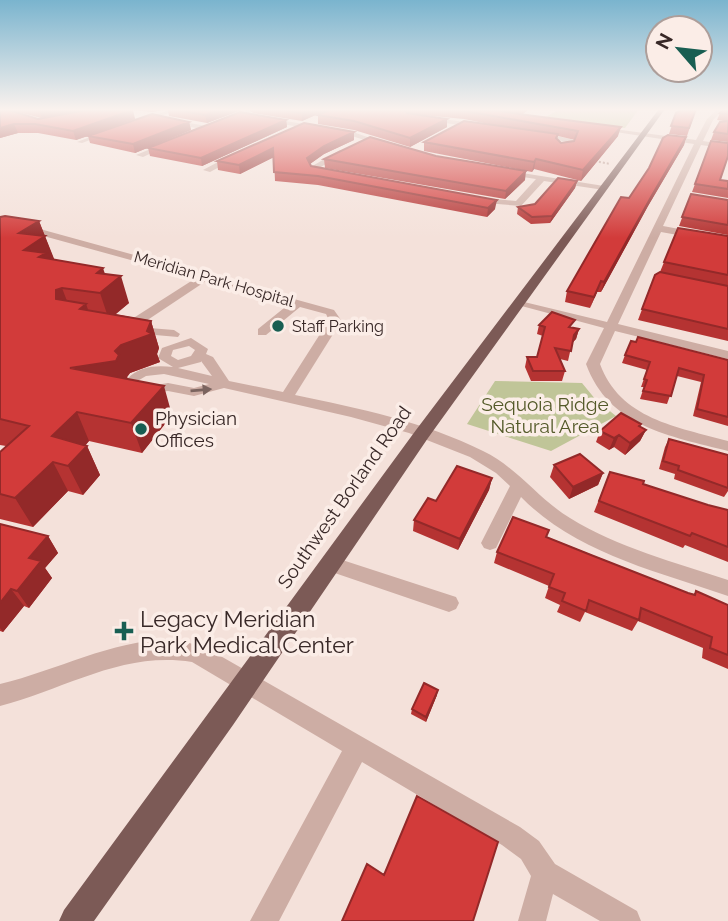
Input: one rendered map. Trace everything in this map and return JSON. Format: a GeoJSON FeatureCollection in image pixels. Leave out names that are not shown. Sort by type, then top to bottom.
{"type":"FeatureCollection","features":[{"type":"Feature","properties":{"kind":"main road","name":"Southwest Borland Road"},"geometry":{"type":"LineString","coordinates":[[75,921],[422,434],[630,152]]}},
{"type":"Feature","properties":{"kind":"street"},"geometry":{"type":"LineString","coordinates":[[140,155],[147,152]]}},
{"type":"Feature","properties":{"kind":"street"},"geometry":{"type":"LineString","coordinates":[[344,176],[313,168],[346,152]]}},
{"type":"Feature","properties":{"kind":"street"},"geometry":{"type":"LineString","coordinates":[[694,152],[593,364],[595,373],[609,394],[649,422],[728,446]]}},
{"type":"Feature","properties":{"kind":"street"},"geometry":{"type":"LineString","coordinates":[[207,170],[243,153]]}},
{"type":"Feature","properties":{"kind":"street"},"geometry":{"type":"LineString","coordinates":[[502,171],[604,188]]}},
{"type":"Feature","properties":{"kind":"street"},"geometry":{"type":"LineString","coordinates":[[461,198],[514,205],[520,203],[542,178]]}},
{"type":"Feature","properties":{"kind":"street"},"geometry":{"type":"LineString","coordinates":[[674,195],[687,197]]}},
{"type":"Feature","properties":{"kind":"street","name":"Meridian Park Hospital"},"geometry":{"type":"LineString","coordinates":[[0,221],[327,310],[335,320],[286,398]]}},
{"type":"Feature","properties":{"kind":"street"},"geometry":{"type":"LineString","coordinates":[[0,234],[18,225]]}},
{"type":"Feature","properties":{"kind":"street"},"geometry":{"type":"LineString","coordinates":[[657,228],[728,242]]}},
{"type":"Feature","properties":{"kind":"street"},"geometry":{"type":"LineString","coordinates":[[635,272],[648,275]]}},
{"type":"Feature","properties":{"kind":"street"},"geometry":{"type":"LineString","coordinates":[[174,334],[118,328],[205,276]]}},
{"type":"Feature","properties":{"kind":"street"},"geometry":{"type":"LineString","coordinates":[[262,332],[298,303]]}},
{"type":"Feature","properties":{"kind":"street"},"geometry":{"type":"LineString","coordinates":[[520,304],[728,355]]}},
{"type":"Feature","properties":{"kind":"street"},"geometry":{"type":"LineString","coordinates":[[200,356],[208,360],[224,384]]}},
{"type":"Feature","properties":{"kind":"street"},"geometry":{"type":"LineString","coordinates":[[224,384],[194,392],[168,387],[146,392],[135,384],[144,371],[158,369],[374,417],[476,453],[506,470],[546,511],[576,531],[728,588]]}},
{"type":"Feature","properties":{"kind":"street"},"geometry":{"type":"LineString","coordinates":[[490,543],[520,483]]}},
{"type":"Feature","properties":{"kind":"street"},"geometry":{"type":"LineString","coordinates":[[330,564],[449,603]]}},
{"type":"Feature","properties":{"kind":"street"},"geometry":{"type":"LineString","coordinates":[[0,695],[120,652],[141,648],[180,649],[196,653],[511,836],[530,850],[545,874],[627,921]]}},
{"type":"Feature","properties":{"kind":"street"},"geometry":{"type":"LineString","coordinates":[[264,921],[357,747]]}},
{"type":"Feature","properties":{"kind":"street"},"geometry":{"type":"LineString","coordinates":[[532,921],[545,874]]}},
{"type":"Feature","properties":{"kind":"path"},"geometry":{"type":"LineString","coordinates":[[594,161],[620,165]]}},
{"type":"Feature","properties":{"kind":"green space","name":"Sequoia Ridge Natural Area"},"geometry":{"type":"Polygon","coordinates":[[[495,381],[582,383],[596,400],[616,416],[551,451],[467,424],[495,381]]]}},
{"type":"Feature","properties":{"kind":"building"},"geometry":{"type":"Polygon","coordinates":[[[169,152],[214,152],[201,158],[169,152]]]}},
{"type":"Feature","properties":{"kind":"building"},"geometry":{"type":"Polygon","coordinates":[[[238,152],[265,152],[239,165],[217,161],[238,152]]]}},
{"type":"Feature","properties":{"kind":"building"},"geometry":{"type":"Polygon","coordinates":[[[273,152],[316,152],[307,158],[311,166],[497,200],[488,208],[318,176],[274,172],[273,152]]]}},
{"type":"Feature","properties":{"kind":"building"},"geometry":{"type":"Polygon","coordinates":[[[339,152],[422,152],[526,171],[506,191],[324,159],[339,152]]]}},
{"type":"Feature","properties":{"kind":"building"},"geometry":{"type":"Polygon","coordinates":[[[479,152],[599,152],[583,170],[536,159],[534,162],[479,152]]]}},
{"type":"Feature","properties":{"kind":"building"},"geometry":{"type":"Polygon","coordinates":[[[656,152],[677,152],[594,297],[567,291],[621,197],[629,198],[656,152]]]}},
{"type":"Feature","properties":{"kind":"building"},"geometry":{"type":"Polygon","coordinates":[[[707,152],[728,152],[720,180],[728,181],[728,189],[695,184],[707,152]]]}},
{"type":"Feature","properties":{"kind":"building"},"geometry":{"type":"Polygon","coordinates":[[[558,178],[577,181],[552,216],[532,217],[518,207],[535,204],[558,178]]]}},
{"type":"Feature","properties":{"kind":"building"},"geometry":{"type":"Polygon","coordinates":[[[691,194],[728,200],[728,225],[682,217],[691,194]]]}},
{"type":"Feature","properties":{"kind":"building"},"geometry":{"type":"Polygon","coordinates":[[[0,217],[39,221],[19,233],[45,236],[24,250],[46,253],[39,257],[103,268],[97,273],[121,276],[100,293],[62,288],[56,290],[56,299],[86,304],[80,309],[151,321],[147,331],[152,334],[121,345],[115,351],[119,355],[116,361],[70,368],[164,386],[131,423],[77,412],[52,436],[87,446],[68,466],[53,462],[15,498],[0,494],[0,452],[29,426],[0,419],[0,217]]]}},
{"type":"Feature","properties":{"kind":"building"},"geometry":{"type":"Polygon","coordinates":[[[678,228],[728,236],[728,275],[664,262],[678,228]]]}},
{"type":"Feature","properties":{"kind":"building"},"geometry":{"type":"Polygon","coordinates":[[[660,272],[728,286],[728,329],[642,309],[655,275],[660,272]]]}},
{"type":"Feature","properties":{"kind":"building"},"geometry":{"type":"Polygon","coordinates":[[[552,312],[575,320],[569,327],[579,329],[574,335],[571,351],[555,348],[565,371],[533,371],[527,357],[537,357],[545,327],[539,325],[552,312]]]}},
{"type":"Feature","properties":{"kind":"building"},"geometry":{"type":"Polygon","coordinates":[[[638,337],[728,360],[728,417],[697,409],[704,375],[679,368],[671,396],[643,391],[650,362],[625,355],[631,341],[636,342],[638,337]]]}},
{"type":"Feature","properties":{"kind":"building"},"geometry":{"type":"Polygon","coordinates":[[[621,413],[641,424],[639,426],[646,430],[630,443],[619,435],[614,438],[600,431],[621,413]]]}},
{"type":"Feature","properties":{"kind":"building"},"geometry":{"type":"Polygon","coordinates":[[[669,439],[728,455],[728,488],[678,470],[679,466],[663,461],[669,439]]]}},
{"type":"Feature","properties":{"kind":"building"},"geometry":{"type":"Polygon","coordinates":[[[580,454],[603,473],[573,487],[554,465],[580,454]]]}},
{"type":"Feature","properties":{"kind":"building"},"geometry":{"type":"Polygon","coordinates":[[[457,466],[492,478],[460,539],[414,520],[428,498],[436,501],[457,466]]]}},
{"type":"Feature","properties":{"kind":"building"},"geometry":{"type":"Polygon","coordinates":[[[610,472],[728,510],[728,547],[692,533],[690,536],[599,501],[610,472]]]}},
{"type":"Feature","properties":{"kind":"building"},"geometry":{"type":"Polygon","coordinates":[[[513,517],[549,530],[546,537],[688,593],[695,595],[696,591],[728,605],[728,655],[710,648],[712,637],[641,608],[639,620],[589,600],[586,611],[562,601],[565,593],[549,587],[554,574],[497,552],[513,517]]]}},
{"type":"Feature","properties":{"kind":"building"},"geometry":{"type":"Polygon","coordinates":[[[0,524],[48,536],[29,558],[41,561],[17,591],[11,589],[0,603],[0,524]]]}},
{"type":"Feature","properties":{"kind":"building"},"geometry":{"type":"Polygon","coordinates":[[[424,683],[438,690],[426,717],[412,709],[424,683]]]}},
{"type":"Feature","properties":{"kind":"building"},"geometry":{"type":"Polygon","coordinates":[[[417,796],[498,842],[473,921],[342,921],[367,864],[384,875],[417,796]]]}},
{"type":"Feature","properties":{"kind":"place","name":"Staff Parking"},"geometry":{"type":"Point","coordinates":[278,326]}},
{"type":"Feature","properties":{"kind":"place","name":"Physician Offices"},"geometry":{"type":"Point","coordinates":[141,429]}},
{"type":"Feature","properties":{"kind":"place","name":"Legacy Meridian Park Medical Center"},"geometry":{"type":"Point","coordinates":[124,631]}}]}
